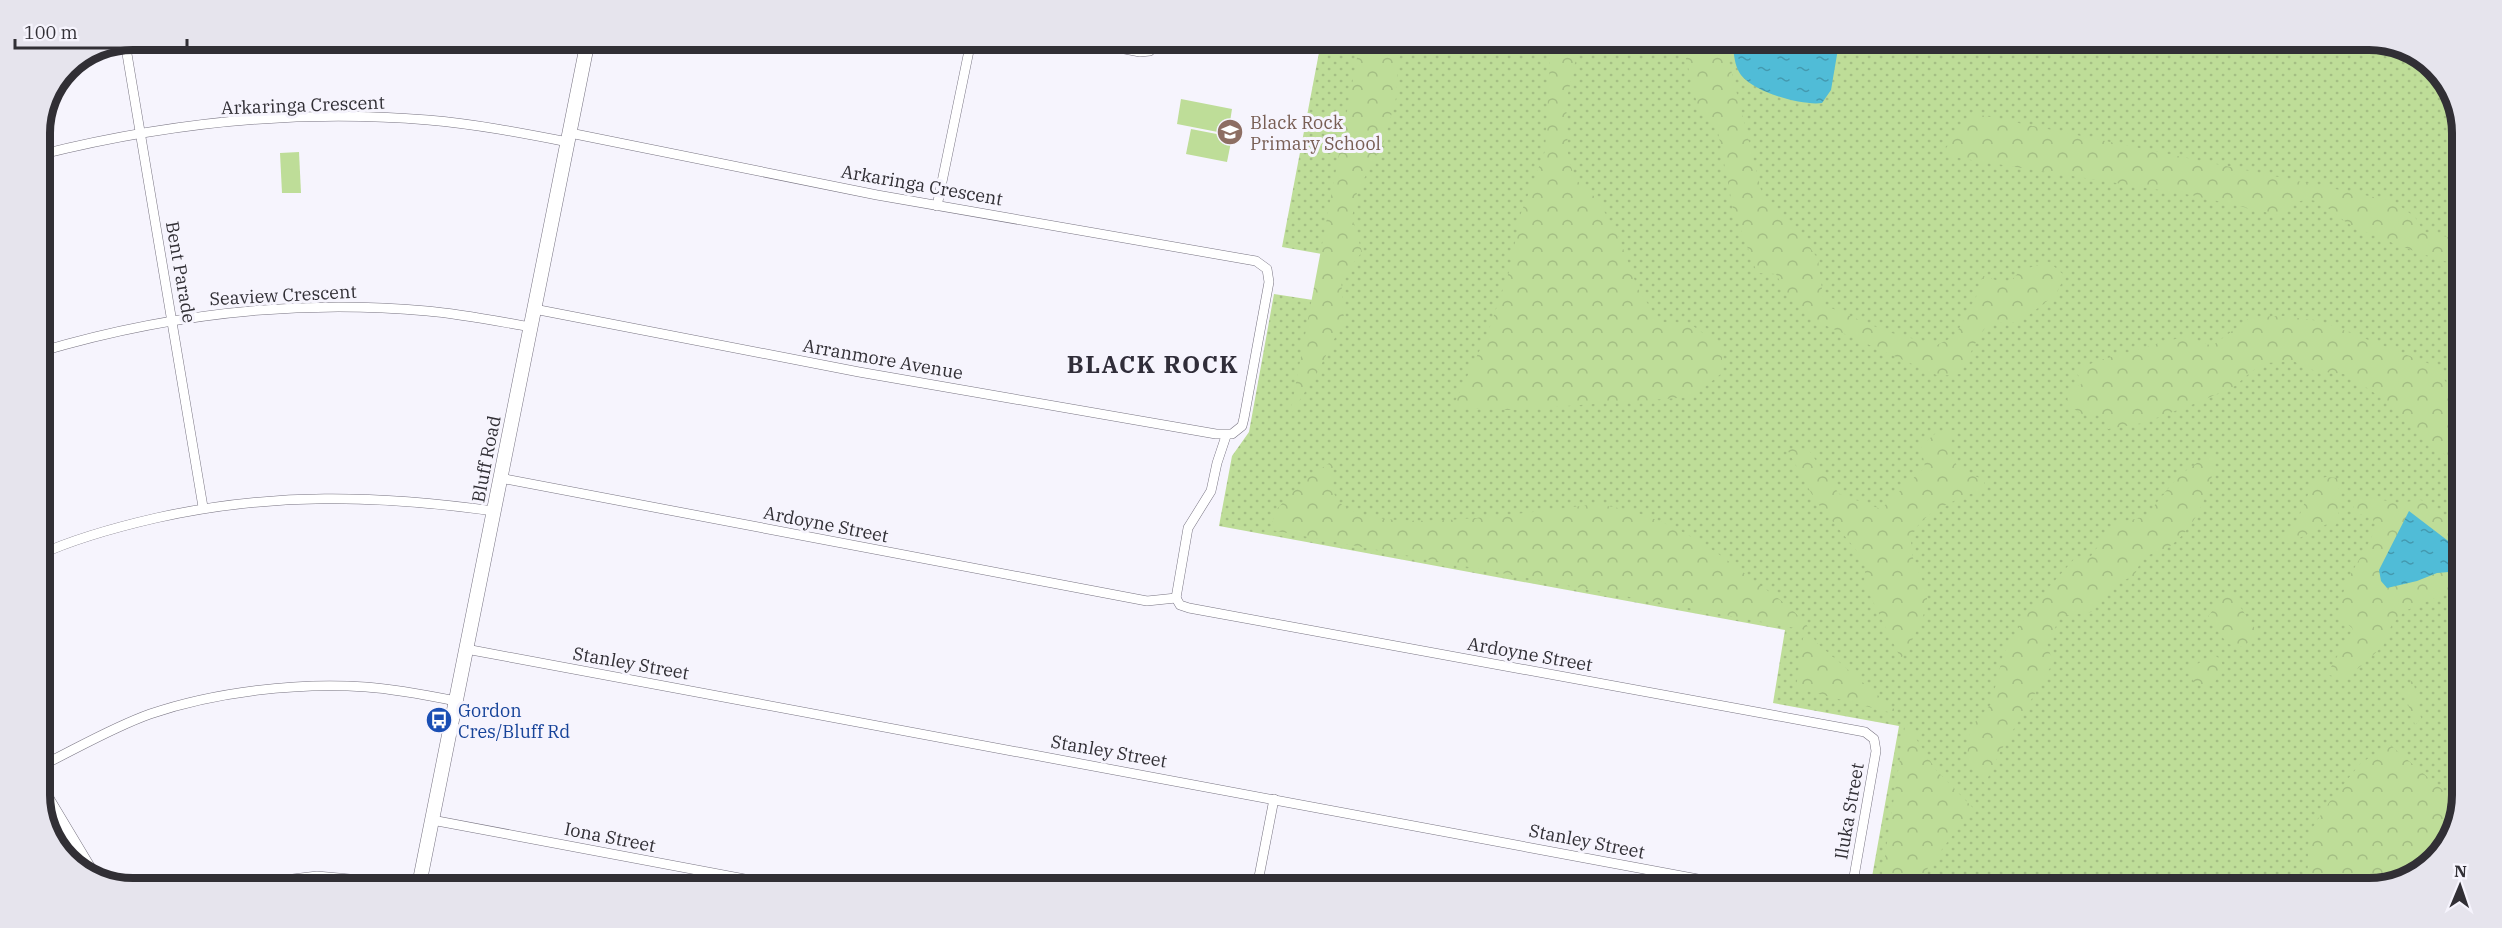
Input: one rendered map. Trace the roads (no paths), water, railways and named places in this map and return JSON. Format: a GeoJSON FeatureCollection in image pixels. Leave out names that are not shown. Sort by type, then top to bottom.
{"type":"FeatureCollection","features":[{"type":"Feature","properties":{"kind":"main road","name":"Bluff Road"},"geometry":{"type":"LineString","coordinates":[[419,878],[586,50]]}},
{"type":"Feature","properties":{"kind":"main road"},"geometry":{"type":"LineString","coordinates":[[51,806],[86,865]]}},
{"type":"Feature","properties":{"kind":"street","name":"Bent Parade"},"geometry":{"type":"LineString","coordinates":[[126,50],[203,507]]}},
{"type":"Feature","properties":{"kind":"street"},"geometry":{"type":"LineString","coordinates":[[937,206],[969,50]]}},
{"type":"Feature","properties":{"kind":"street","name":"Arkaringa Crescent"},"geometry":{"type":"LineString","coordinates":[[50,152],[140,132],[254,120],[366,117],[429,120],[569,138],[937,206],[1256,261],[1267,269],[1269,282],[1244,418],[1237,431],[1221,435]]}},
{"type":"Feature","properties":{"kind":"street","name":"Seaview Crescent"},"geometry":{"type":"LineString","coordinates":[[50,349],[110,332],[172,320],[272,308],[361,307],[429,311],[531,327]]}},
{"type":"Feature","properties":{"kind":"street","name":"Arranmore Avenue"},"geometry":{"type":"LineString","coordinates":[[534,309],[870,374],[1221,435]]}},
{"type":"Feature","properties":{"kind":"street"},"geometry":{"type":"LineString","coordinates":[[1177,601],[1188,528],[1211,491],[1221,435]]}},
{"type":"Feature","properties":{"kind":"street","name":"Ardoyne Street"},"geometry":{"type":"LineString","coordinates":[[500,478],[1147,601],[1160,606],[1177,601],[1189,609],[1865,732],[1874,739]]}},
{"type":"Feature","properties":{"kind":"street"},"geometry":{"type":"LineString","coordinates":[[50,551],[126,525],[203,507],[267,499],[333,497],[402,501],[494,511]]}},
{"type":"Feature","properties":{"kind":"street","name":"Stanley Street"},"geometry":{"type":"LineString","coordinates":[[466,649],[1693,878]]}},
{"type":"Feature","properties":{"kind":"street"},"geometry":{"type":"LineString","coordinates":[[50,761],[105,732],[151,714],[202,700],[258,691],[324,686],[365,687],[456,701]]}},
{"type":"Feature","properties":{"kind":"street","name":"Iluka Street"},"geometry":{"type":"LineString","coordinates":[[1854,878],[1876,751],[1874,739]]}},
{"type":"Feature","properties":{"kind":"street"},"geometry":{"type":"LineString","coordinates":[[1259,878],[1274,799]]}},
{"type":"Feature","properties":{"kind":"street","name":"Iona Street"},"geometry":{"type":"LineString","coordinates":[[432,820],[740,878]]}},
{"type":"Feature","properties":{"kind":"street"},"geometry":{"type":"LineString","coordinates":[[301,878],[317,876],[339,878]]}},
{"type":"Feature","properties":{"kind":"water"},"geometry":{"type":"Polygon","coordinates":[[[1733,50],[1838,50],[1831,90],[1822,103],[1801,102],[1776,96],[1763,90],[1743,78],[1733,50]]]}},
{"type":"Feature","properties":{"kind":"water"},"geometry":{"type":"Polygon","coordinates":[[[2409,511],[2452,544],[2452,572],[2437,573],[2417,581],[2387,588],[2381,581],[2379,570],[2409,511]]]}},
{"type":"Feature","properties":{"kind":"place","name":"Black Rock Primary School"},"geometry":{"type":"Point","coordinates":[1230,132]}},
{"type":"Feature","properties":{"kind":"place","name":"Gordon Cres/Bluff Rd"},"geometry":{"type":"Point","coordinates":[439,720]}},
{"type":"Feature","properties":{"kind":"district","name":"BLACK ROCK"},"geometry":{"type":"Point","coordinates":[1153,364]}}]}
